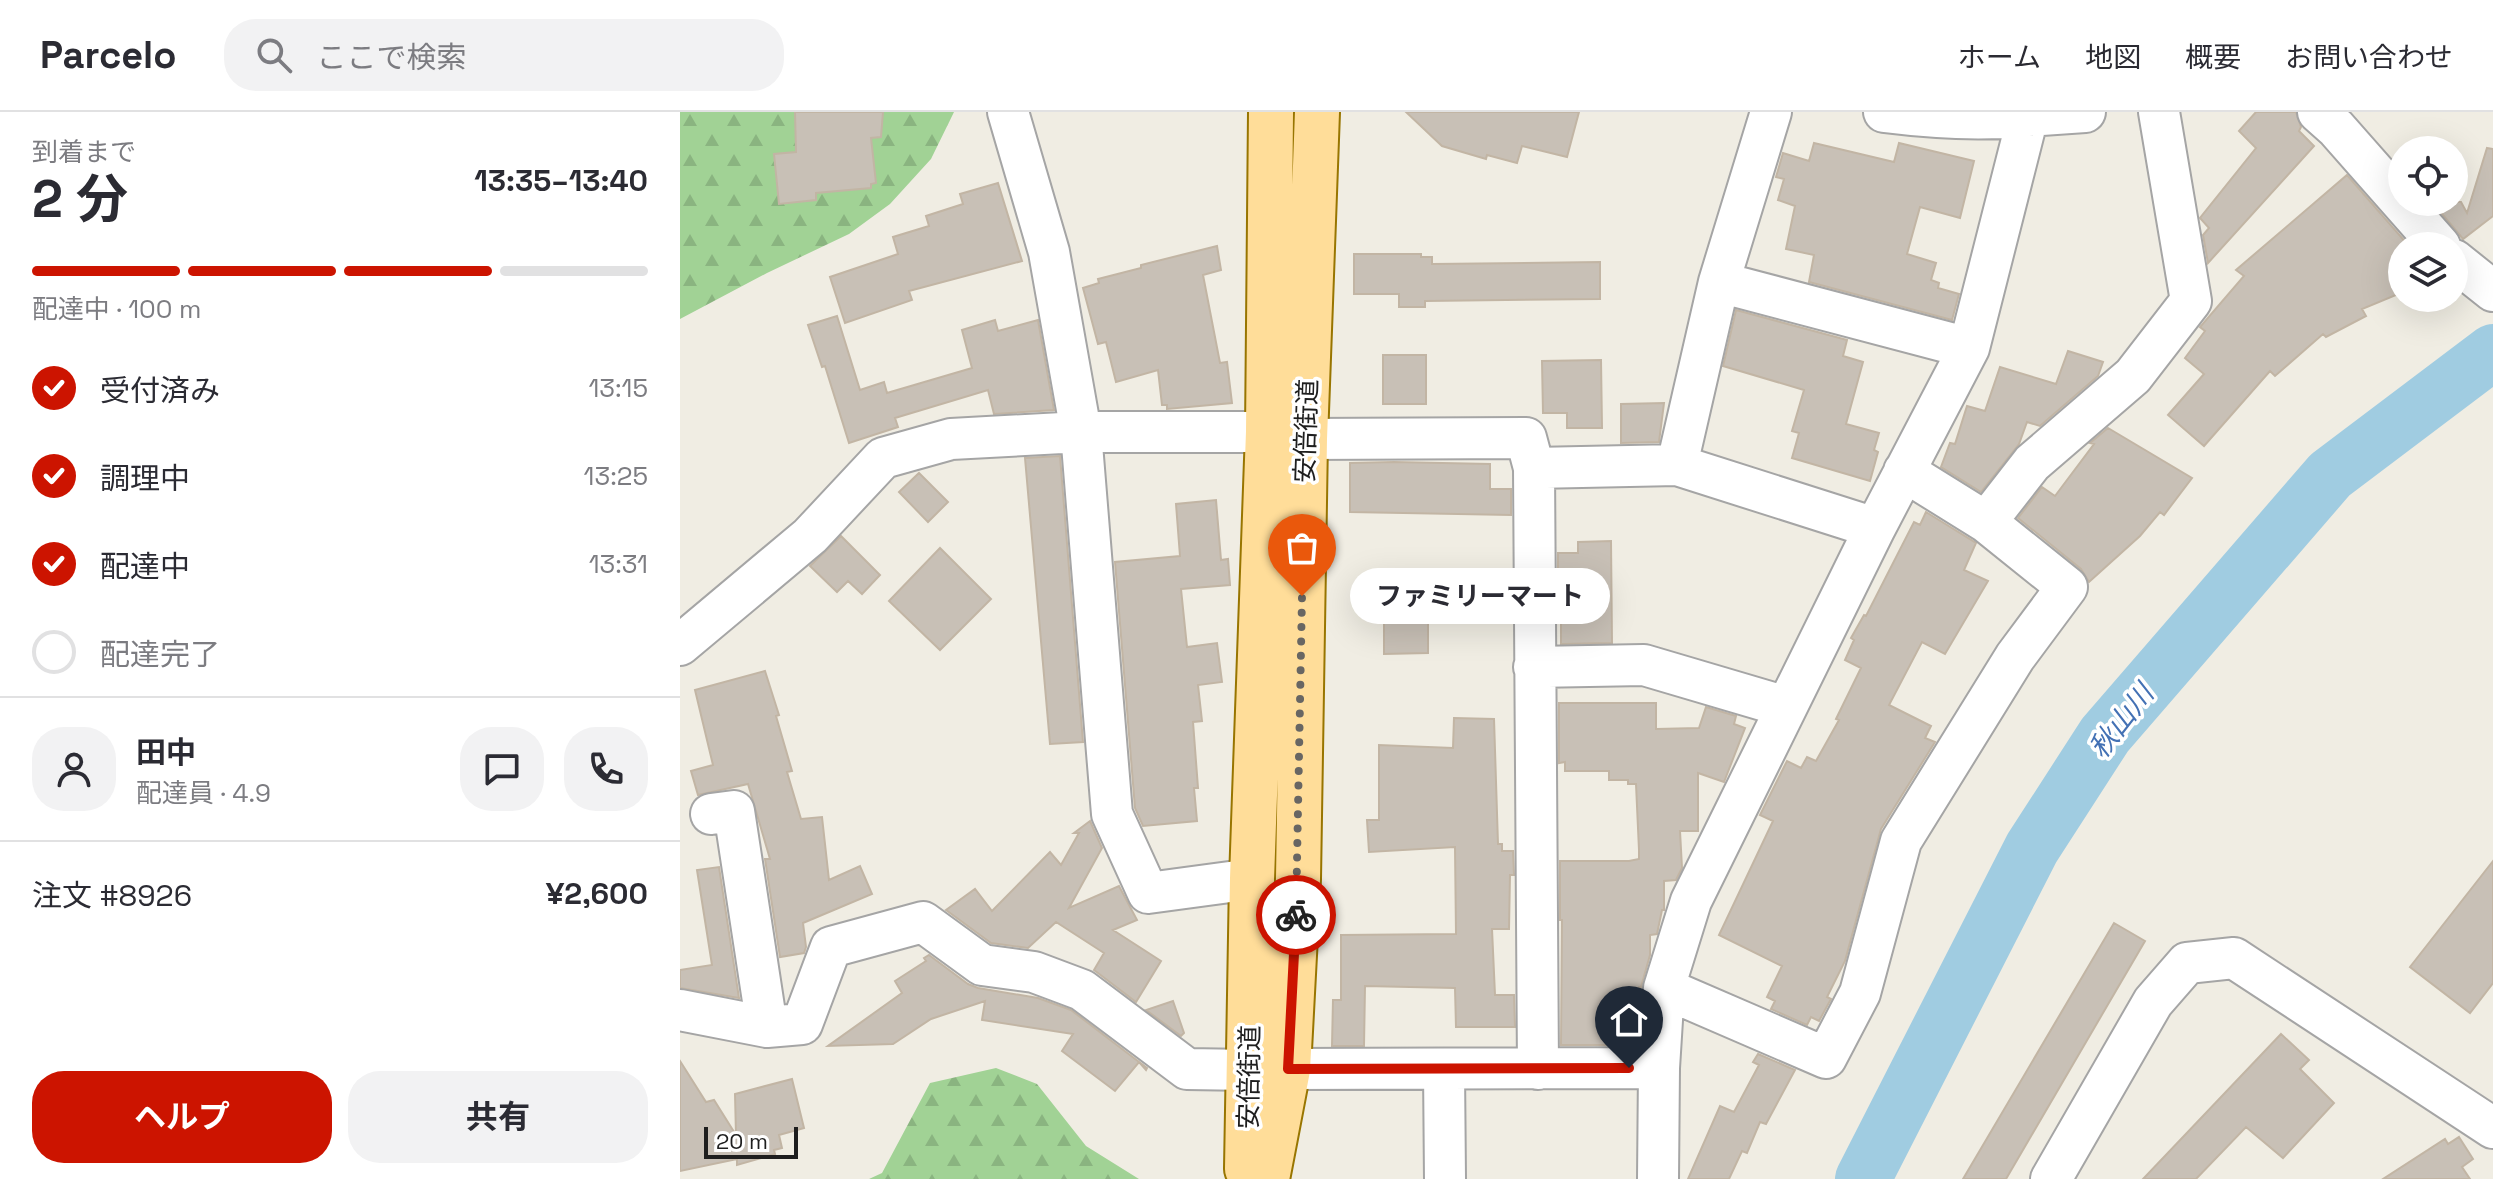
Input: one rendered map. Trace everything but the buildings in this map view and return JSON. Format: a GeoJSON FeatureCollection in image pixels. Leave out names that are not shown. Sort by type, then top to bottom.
{"type":"FeatureCollection","features":[{"type":"Feature","properties":{"kind":"main road","name":"安倍街道"},"geometry":{"type":"LineString","coordinates":[[1247,1179],[1269,1070],[1298,879],[1286,435],[1271,112]]}},
{"type":"Feature","properties":{"kind":"main road","name":"安倍街道"},"geometry":{"type":"LineString","coordinates":[[1267,1179],[1269,1070],[1252,879],[1286,435],[1317,112]]}},
{"type":"Feature","properties":{"kind":"street"},"geometry":{"type":"LineString","coordinates":[[1008,112],[1049,252],[1081,432],[1112,814],[1148,893],[1252,879]]}},
{"type":"Feature","properties":{"kind":"street"},"geometry":{"type":"LineString","coordinates":[[1677,465],[1719,282],[1771,112]]}},
{"type":"Feature","properties":{"kind":"street"},"geometry":{"type":"LineString","coordinates":[[1884,112],[1926,117],[1998,119],[2028,114],[2085,112]]}},
{"type":"Feature","properties":{"kind":"street"},"geometry":{"type":"LineString","coordinates":[[1986,522],[2032,463],[2133,376],[2191,301],[2159,112]]}},
{"type":"Feature","properties":{"kind":"street"},"geometry":{"type":"LineString","coordinates":[[2318,112],[2336,128],[2428,232]]}},
{"type":"Feature","properties":{"kind":"street"},"geometry":{"type":"LineString","coordinates":[[1658,1179],[1659,1068],[1664,988],[1691,901],[1875,528],[1969,348],[2028,114]]}},
{"type":"Feature","properties":{"kind":"street"},"geometry":{"type":"LineString","coordinates":[[2468,271],[2493,291]]}},
{"type":"Feature","properties":{"kind":"street"},"geometry":{"type":"LineString","coordinates":[[1719,282],[1969,348]]}},
{"type":"Feature","properties":{"kind":"street"},"geometry":{"type":"LineString","coordinates":[[680,645],[810,536],[883,458],[951,439],[1081,432],[1526,438],[1534,468],[1538,1069]]}},
{"type":"Feature","properties":{"kind":"street"},"geometry":{"type":"LineString","coordinates":[[1534,468],[1677,465],[1875,528]]}},
{"type":"Feature","properties":{"kind":"street"},"geometry":{"type":"LineString","coordinates":[[1664,988],[1826,1058],[1860,993],[1901,841],[2015,657],[2067,587],[1986,522],[1904,471]]}},
{"type":"Feature","properties":{"kind":"street"},"geometry":{"type":"LineString","coordinates":[[1534,667],[1644,665],[1786,707]]}},
{"type":"Feature","properties":{"kind":"street"},"geometry":{"type":"LineString","coordinates":[[711,814],[734,811],[767,1027]]}},
{"type":"Feature","properties":{"kind":"street"},"geometry":{"type":"LineString","coordinates":[[680,1010],[767,1027],[802,1024],[831,947],[923,922],[982,965],[1034,972],[1082,990],[1187,1069],[1659,1068]]}},
{"type":"Feature","properties":{"kind":"street"},"geometry":{"type":"LineString","coordinates":[[2051,1179],[2153,1002],[2187,963],[2234,958],[2493,1128]]}},
{"type":"Feature","properties":{"kind":"street"},"geometry":{"type":"LineString","coordinates":[[1444,1069],[1445,1179]]}},
{"type":"Feature","properties":{"kind":"green space"},"geometry":{"type":"Polygon","coordinates":[[[680,112],[954,112],[931,159],[890,204],[849,234],[680,319],[680,112]]]}},
{"type":"Feature","properties":{"kind":"green space"},"geometry":{"type":"Polygon","coordinates":[[[996,1068],[1037,1084],[1086,1146],[1139,1179],[869,1179],[882,1173],[930,1083],[996,1068]]]}},
{"type":"Feature","properties":{"kind":"waterway","name":"秋山川"},"geometry":{"type":"LineString","coordinates":[[1863,1179],[2032,848],[2105,735],[2330,475],[2493,352]]}},
{"type":"Feature","properties":{"kind":"way so far"},"geometry":{"type":"LineString","coordinates":[[1296,915],[1302,596]]}},
{"type":"Feature","properties":{"kind":"place","name":"ファミリーマート"},"geometry":{"type":"Point","coordinates":[1302,596]}},
{"type":"Feature","properties":{"kind":"route"},"geometry":{"type":"LineString","coordinates":[[1296,915],[1288,1069],[1629,1068]]}}]}
